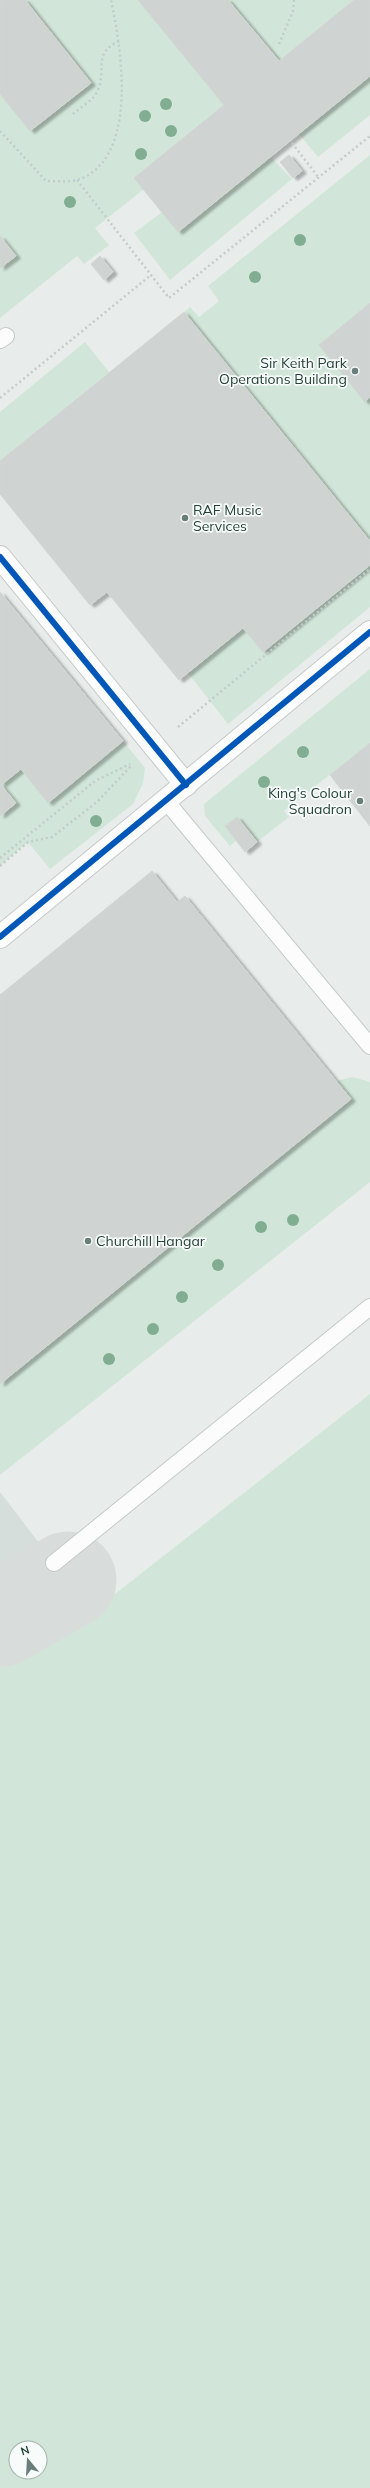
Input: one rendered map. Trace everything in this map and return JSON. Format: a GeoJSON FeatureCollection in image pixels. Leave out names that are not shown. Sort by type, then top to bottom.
{"type":"FeatureCollection","features":[{"type":"Feature","properties":{"kind":"street"},"geometry":{"type":"LineString","coordinates":[[0,557],[186,785]]}},
{"type":"Feature","properties":{"kind":"street"},"geometry":{"type":"LineString","coordinates":[[0,937],[370,632]]}},
{"type":"Feature","properties":{"kind":"lane"},"geometry":{"type":"LineString","coordinates":[[166,801],[370,1046]]}},
{"type":"Feature","properties":{"kind":"lane"},"geometry":{"type":"LineString","coordinates":[[54,1563],[370,1307]]}},
{"type":"Feature","properties":{"kind":"path"},"geometry":{"type":"LineString","coordinates":[[0,131],[46,181],[77,180],[95,170],[106,158],[113,141],[122,106],[123,80],[111,0]]}},
{"type":"Feature","properties":{"kind":"path"},"geometry":{"type":"LineString","coordinates":[[279,44],[292,12],[294,0]]}},
{"type":"Feature","properties":{"kind":"path"},"geometry":{"type":"LineString","coordinates":[[73,114],[94,96],[98,89],[104,52],[107,46],[118,41]]}},
{"type":"Feature","properties":{"kind":"path"},"geometry":{"type":"LineString","coordinates":[[77,180],[170,298],[370,136]]}},
{"type":"Feature","properties":{"kind":"path"},"geometry":{"type":"LineString","coordinates":[[292,143],[319,178]]}},
{"type":"Feature","properties":{"kind":"path"},"geometry":{"type":"LineString","coordinates":[[0,398],[151,275]]}},
{"type":"Feature","properties":{"kind":"path"},"geometry":{"type":"LineString","coordinates":[[154,746],[370,569]]}},
{"type":"Feature","properties":{"kind":"path"},"geometry":{"type":"LineString","coordinates":[[0,858],[95,781],[133,763],[97,802],[86,811],[52,837],[28,842],[0,866]]}},
{"type":"Feature","properties":{"kind":"shaded area"},"geometry":{"type":"Polygon","coordinates":[[[0,1492],[92,1612],[34,1653],[0,1664],[0,1492]]]}},
{"type":"Feature","properties":{"kind":"green space"},"geometry":{"type":"Polygon","coordinates":[[[25,0],[138,0],[224,105],[144,189],[95,228],[109,245],[84,264],[77,256],[0,318],[0,94],[30,131],[91,83],[25,0]]]}},
{"type":"Feature","properties":{"kind":"green space"},"geometry":{"type":"Polygon","coordinates":[[[228,0],[354,0],[279,61],[228,0]]]}},
{"type":"Feature","properties":{"kind":"green space"},"geometry":{"type":"Polygon","coordinates":[[[370,76],[370,115],[318,157],[299,134],[370,76]]]}},
{"type":"Feature","properties":{"kind":"green space"},"geometry":{"type":"Polygon","coordinates":[[[370,155],[370,541],[184,312],[190,307],[199,317],[219,301],[208,286],[370,155]]]}},
{"type":"Feature","properties":{"kind":"green space"},"geometry":{"type":"Polygon","coordinates":[[[271,157],[292,179],[170,280],[134,233],[162,212],[178,232],[271,157]]]}},
{"type":"Feature","properties":{"kind":"green space"},"geometry":{"type":"Polygon","coordinates":[[[85,342],[109,372],[0,461],[0,412],[85,342]]]}},
{"type":"Feature","properties":{"kind":"green space"},"geometry":{"type":"Polygon","coordinates":[[[370,565],[370,607],[228,724],[188,673],[243,628],[263,652],[370,565]]]}},
{"type":"Feature","properties":{"kind":"green space"},"geometry":{"type":"Polygon","coordinates":[[[370,669],[370,743],[284,811],[289,817],[257,842],[237,817],[225,826],[236,841],[230,846],[205,816],[204,804],[370,669]]]}},
{"type":"Feature","properties":{"kind":"green space"},"geometry":{"type":"Polygon","coordinates":[[[123,741],[145,768],[143,783],[133,804],[50,869],[28,842],[0,866],[0,816],[16,803],[1,785],[21,769],[48,803],[123,741]]]}},
{"type":"Feature","properties":{"kind":"green space"},"geometry":{"type":"Polygon","coordinates":[[[353,1077],[370,1082],[370,1182],[0,1475],[0,1384],[351,1099],[336,1081],[353,1077]]]}},
{"type":"Feature","properties":{"kind":"green space"},"geometry":{"type":"Polygon","coordinates":[[[370,1394],[370,2488],[0,2488],[0,1664],[34,1653],[92,1612],[370,1394]]]}},
{"type":"Feature","properties":{"kind":"building"},"geometry":{"type":"Polygon","coordinates":[[[0,0],[25,0],[91,83],[30,131],[0,94],[0,0]]]}},
{"type":"Feature","properties":{"kind":"building"},"geometry":{"type":"Polygon","coordinates":[[[138,0],[228,0],[279,61],[354,0],[370,0],[370,76],[178,232],[134,178],[224,105],[138,0]]]}},
{"type":"Feature","properties":{"kind":"building"},"geometry":{"type":"Polygon","coordinates":[[[289,155],[302,171],[293,178],[280,162],[289,155]]]}},
{"type":"Feature","properties":{"kind":"building"},"geometry":{"type":"Polygon","coordinates":[[[0,236],[16,256],[0,268],[0,236]]]}},
{"type":"Feature","properties":{"kind":"building"},"geometry":{"type":"Polygon","coordinates":[[[100,256],[113,272],[104,280],[91,264],[100,256]]]}},
{"type":"Feature","properties":{"kind":"building","name":"Sir Keith Park Operations Building"},"geometry":{"type":"Polygon","coordinates":[[[370,303],[370,397],[365,402],[319,345],[370,303]]]}},
{"type":"Feature","properties":{"kind":"building","name":"RAF Music Services"},"geometry":{"type":"Polygon","coordinates":[[[184,312],[370,541],[370,565],[263,652],[243,628],[179,680],[107,592],[90,605],[0,494],[0,461],[184,312]]]}},
{"type":"Feature","properties":{"kind":"building"},"geometry":{"type":"Polygon","coordinates":[[[0,592],[123,741],[48,803],[21,769],[1,785],[16,803],[0,816],[0,592]]]}},
{"type":"Feature","properties":{"kind":"building","name":"King's Colour Squadron"},"geometry":{"type":"Polygon","coordinates":[[[370,743],[370,826],[330,775],[370,743]]]}},
{"type":"Feature","properties":{"kind":"building"},"geometry":{"type":"Polygon","coordinates":[[[237,817],[257,842],[245,852],[225,826],[237,817]]]}},
{"type":"Feature","properties":{"kind":"building","name":"Churchill Hangar"},"geometry":{"type":"Polygon","coordinates":[[[152,871],[177,902],[185,896],[351,1099],[0,1384],[0,995],[152,871]]]}},
{"type":"Feature","properties":{"kind":"taxiway"},"geometry":{"type":"LineString","coordinates":[[0,1619],[68,1580]]}},
{"type":"Feature","properties":{"kind":"cycle path"},"geometry":{"type":"LineString","coordinates":[[0,557],[186,785]]}},
{"type":"Feature","properties":{"kind":"cycle path"},"geometry":{"type":"LineString","coordinates":[[0,937],[370,632]]}},
{"type":"Feature","properties":{"kind":"place","name":"Sir Keith Park Operations Building"},"geometry":{"type":"Point","coordinates":[355,371]}},
{"type":"Feature","properties":{"kind":"place","name":"RAF Music Services"},"geometry":{"type":"Point","coordinates":[185,518]}},
{"type":"Feature","properties":{"kind":"place","name":"King's Colour Squadron"},"geometry":{"type":"Point","coordinates":[360,801]}},
{"type":"Feature","properties":{"kind":"place","name":"Churchill Hangar"},"geometry":{"type":"Point","coordinates":[88,1241]}}]}
